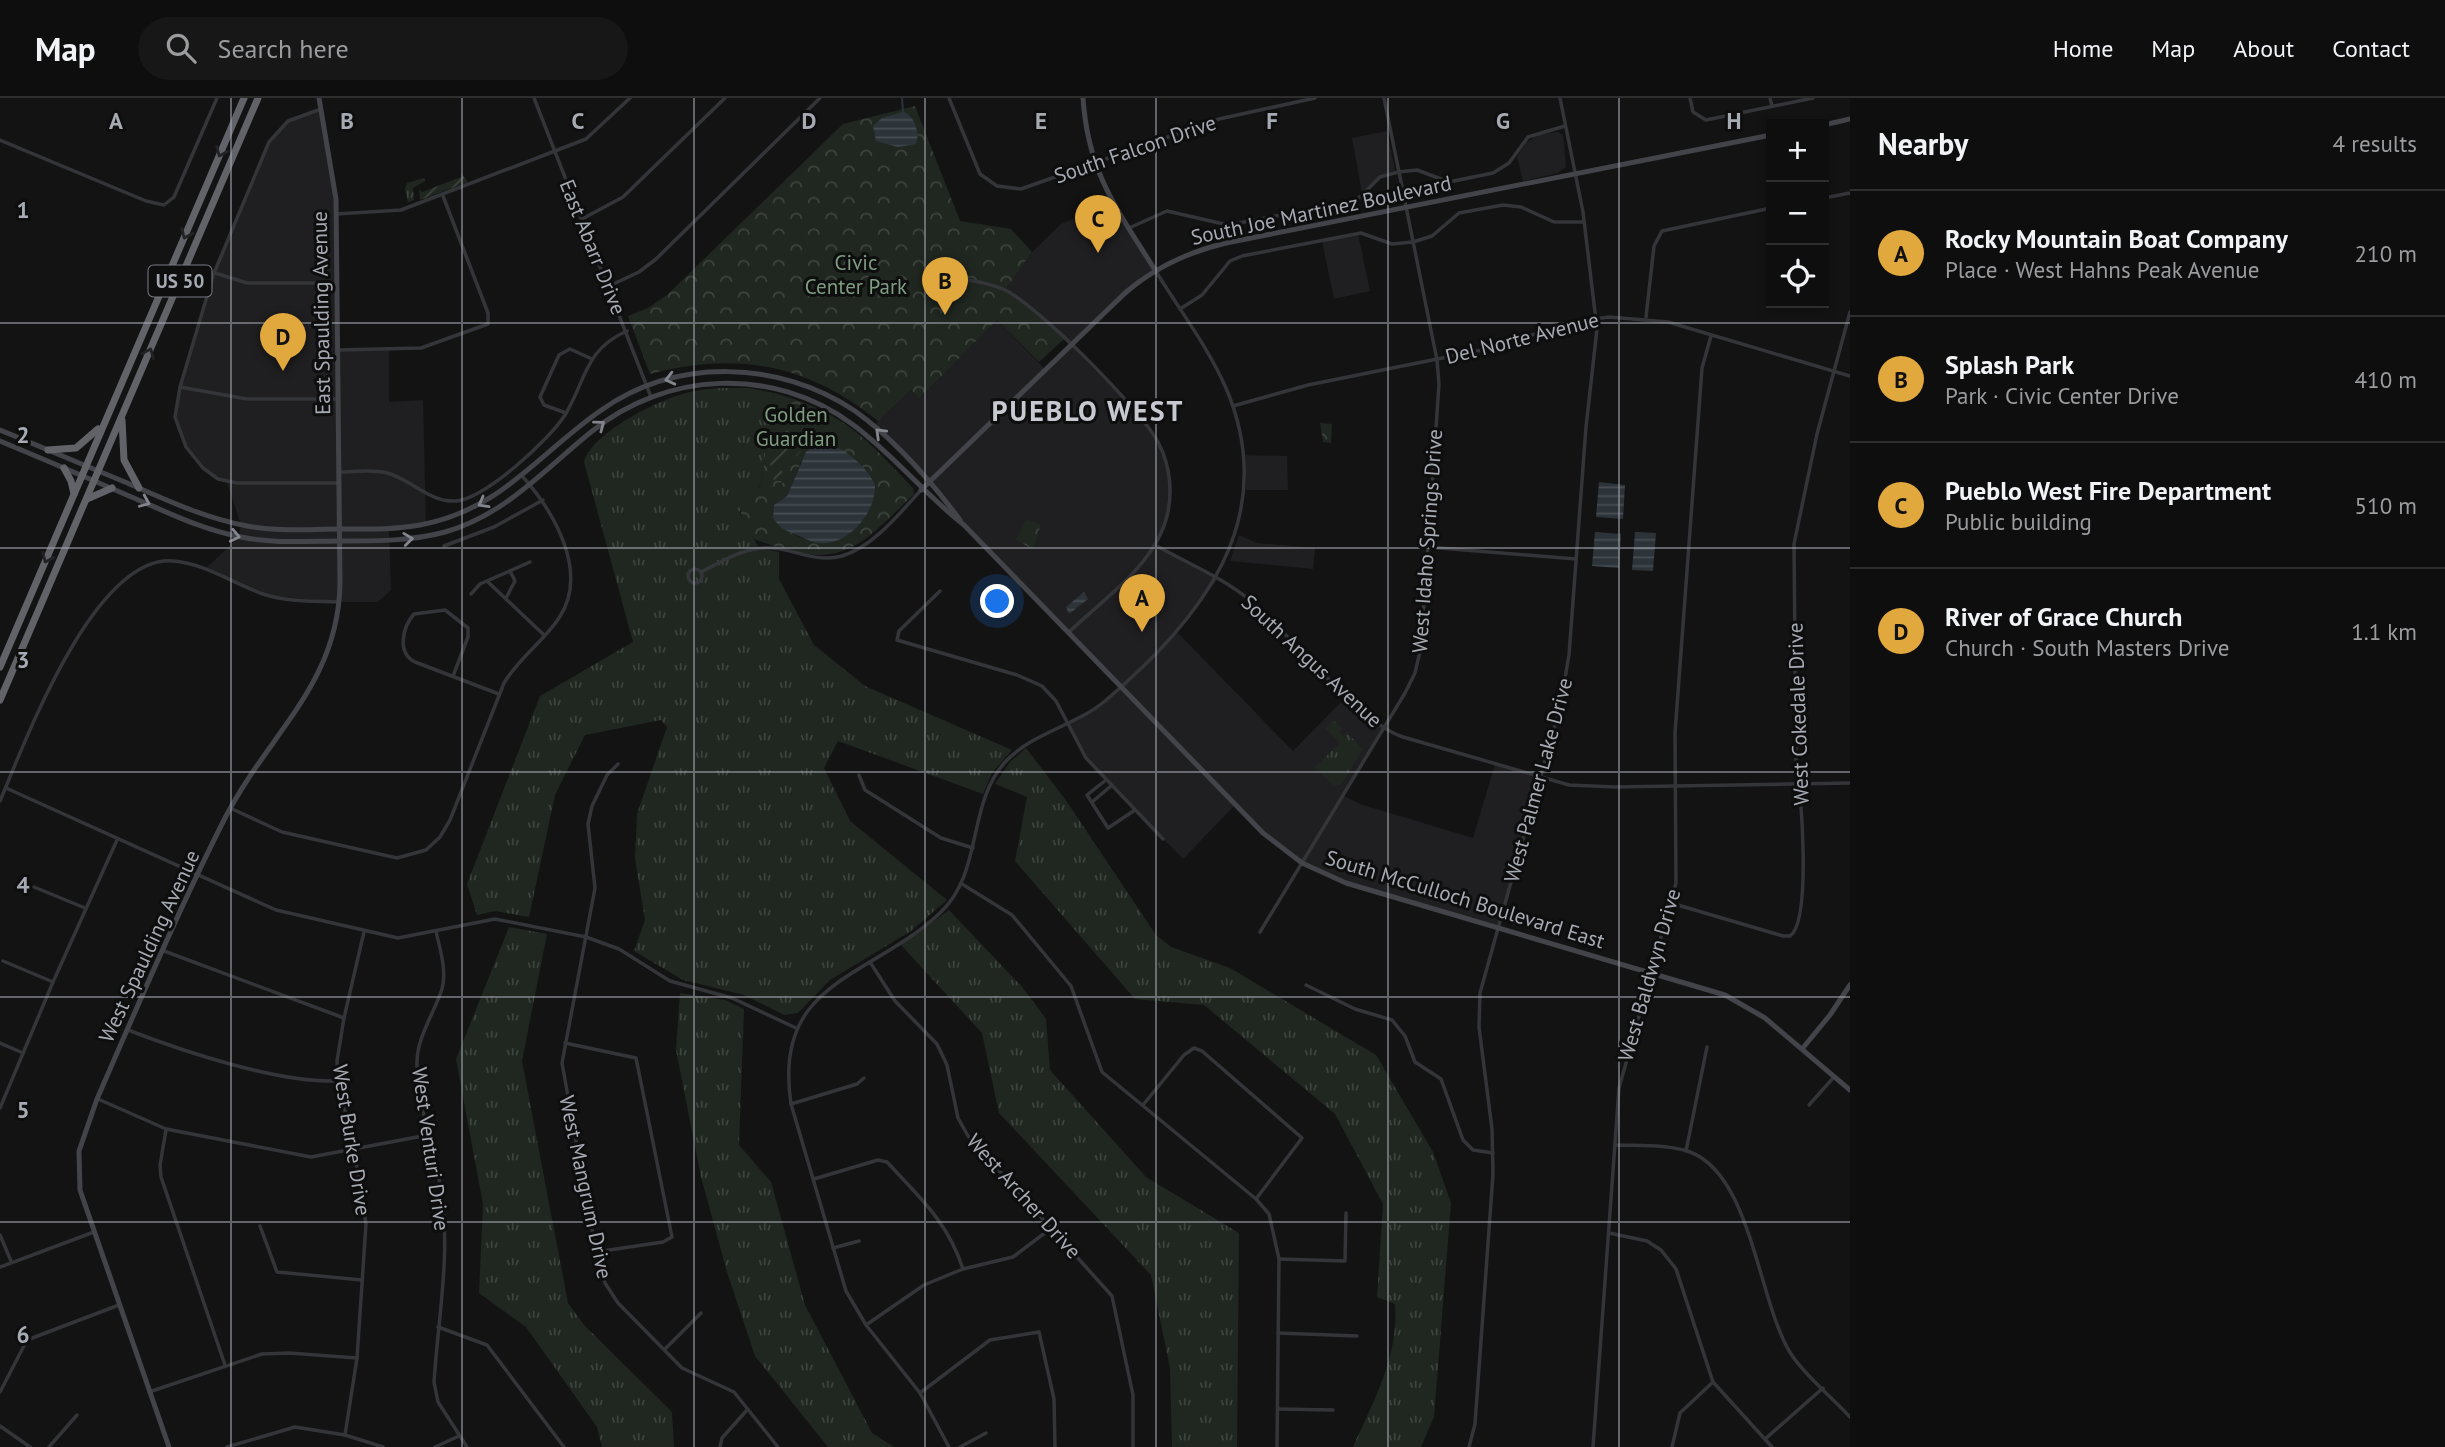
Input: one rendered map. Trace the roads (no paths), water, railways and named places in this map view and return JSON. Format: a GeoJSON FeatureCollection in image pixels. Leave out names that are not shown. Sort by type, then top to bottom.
{"type":"FeatureCollection","features":[{"type":"Feature","properties":{"kind":"highway","name":"US 50"},"geometry":{"type":"LineString","coordinates":[[0,667],[244,98]]}},
{"type":"Feature","properties":{"kind":"highway","name":"US 50"},"geometry":{"type":"LineString","coordinates":[[0,700],[258,98]]}},
{"type":"Feature","properties":{"kind":"highway"},"geometry":{"type":"LineString","coordinates":[[122,415],[124,460],[139,488]]}},
{"type":"Feature","properties":{"kind":"highway"},"geometry":{"type":"LineString","coordinates":[[48,450],[67,450],[83,445],[107,418]]}},
{"type":"Feature","properties":{"kind":"highway"},"geometry":{"type":"LineString","coordinates":[[64,468],[74,495]]}},
{"type":"Feature","properties":{"kind":"highway"},"geometry":{"type":"LineString","coordinates":[[86,500],[112,488]]}},
{"type":"Feature","properties":{"kind":"main road","name":"East Spaulding Avenue"},"geometry":{"type":"LineString","coordinates":[[319,98],[334,177],[336,214],[339,529]]}},
{"type":"Feature","properties":{"kind":"main road"},"geometry":{"type":"LineString","coordinates":[[1083,98],[1093,163],[1155,270]]}},
{"type":"Feature","properties":{"kind":"main road"},"geometry":{"type":"LineString","coordinates":[[1829,124],[1850,120]]}},
{"type":"Feature","properties":{"kind":"main road","name":"South Joe Martinez Boulevard"},"geometry":{"type":"LineString","coordinates":[[921,490],[1125,293],[1155,270],[1213,246],[1766,136]]}},
{"type":"Feature","properties":{"kind":"main road","name":"South McCulloch Boulevard East"},"geometry":{"type":"LineString","coordinates":[[0,430],[200,513],[241,525],[272,529],[402,528],[440,521],[477,507],[523,477],[596,413],[646,386],[676,377],[724,371],[759,373],[798,383],[833,398],[862,416],[928,482],[964,525],[1120,687],[1264,833],[1302,863],[1346,883],[1650,972],[1736,1000],[1765,1018],[1850,1090]]}},
{"type":"Feature","properties":{"kind":"main road","name":"South McCulloch Boulevard East"},"geometry":{"type":"LineString","coordinates":[[0,441],[227,534],[276,541],[403,540],[443,532],[482,517],[530,485],[609,418],[650,397],[678,388],[724,383],[757,385],[794,394],[827,408],[855,426],[921,490],[964,525]]}},
{"type":"Feature","properties":{"kind":"main road","name":"West Spaulding Avenue"},"geometry":{"type":"LineString","coordinates":[[169,1447],[80,1190],[78,1160],[83,1132],[230,808],[325,664],[335,634],[340,603],[339,529]]}},
{"type":"Feature","properties":{"kind":"main road"},"geometry":{"type":"LineString","coordinates":[[1802,1049],[1830,1016],[1850,985]]}},
{"type":"Feature","properties":{"kind":"street"},"geometry":{"type":"LineString","coordinates":[[0,140],[146,201],[164,205],[174,197],[217,98]]}},
{"type":"Feature","properties":{"kind":"street","name":"East Abarr Drive"},"geometry":{"type":"LineString","coordinates":[[534,98],[627,331],[650,397]]}},
{"type":"Feature","properties":{"kind":"street"},"geometry":{"type":"LineString","coordinates":[[336,214],[394,212],[586,139],[630,98]]}},
{"type":"Feature","properties":{"kind":"street"},"geometry":{"type":"LineString","coordinates":[[582,219],[623,197],[725,98]]}},
{"type":"Feature","properties":{"kind":"street"},"geometry":{"type":"LineString","coordinates":[[608,286],[639,272],[656,259],[820,98]]}},
{"type":"Feature","properties":{"kind":"street","name":"South Falcon Drive"},"geometry":{"type":"LineString","coordinates":[[949,98],[980,174],[997,186],[1021,189],[1219,119],[1288,101],[1315,98]]}},
{"type":"Feature","properties":{"kind":"street","name":"West Idaho Springs Drive"},"geometry":{"type":"LineString","coordinates":[[1260,932],[1384,729],[1418,663],[1438,396],[1437,360],[1384,98]]}},
{"type":"Feature","properties":{"kind":"street","name":"West Palmer Lake Drive"},"geometry":{"type":"LineString","coordinates":[[1469,1447],[1475,1424],[1493,1153],[1479,1011],[1483,977],[1566,683],[1587,417],[1597,346],[1584,222],[1560,98]]}},
{"type":"Feature","properties":{"kind":"street"},"geometry":{"type":"LineString","coordinates":[[1689,98],[1693,112],[1698,118],[1706,120],[1813,98]]}},
{"type":"Feature","properties":{"kind":"street"},"geometry":{"type":"LineString","coordinates":[[1770,98],[1772,106]]}},
{"type":"Feature","properties":{"kind":"street"},"geometry":{"type":"LineString","coordinates":[[321,109],[288,121],[275,133],[214,273],[180,387],[175,417],[186,447],[208,473],[226,482],[339,483]]}},
{"type":"Feature","properties":{"kind":"street"},"geometry":{"type":"LineString","coordinates":[[1129,228],[1171,210],[1223,226],[1350,202],[1360,197],[1380,177],[1398,172],[1417,170],[1453,182],[1487,175],[1509,163],[1528,137],[1565,126]]}},
{"type":"Feature","properties":{"kind":"street"},"geometry":{"type":"LineString","coordinates":[[1829,197],[1850,193]]}},
{"type":"Feature","properties":{"kind":"street"},"geometry":{"type":"LineString","coordinates":[[338,350],[421,348],[481,328],[489,321],[443,195]]}},
{"type":"Feature","properties":{"kind":"street"},"geometry":{"type":"LineString","coordinates":[[1180,309],[1202,295],[1226,265],[1237,257],[1361,233],[1392,244],[1413,243],[1432,236],[1459,213],[1503,205],[1527,209],[1554,222],[1584,222]]}},
{"type":"Feature","properties":{"kind":"street"},"geometry":{"type":"LineString","coordinates":[[1646,318],[1658,234],[1667,229],[1766,209]]}},
{"type":"Feature","properties":{"kind":"street"},"geometry":{"type":"LineString","coordinates":[[949,1447],[920,1394],[866,1325],[846,1291],[791,1104],[786,1076],[789,1049],[796,1028],[823,993],[939,914],[961,884],[973,849],[982,805],[999,769],[1028,742],[1092,711],[1120,687],[1191,616],[1217,580],[1235,536],[1244,488],[1243,450],[1233,406],[1213,364],[1155,270]]}},
{"type":"Feature","properties":{"kind":"street"},"geometry":{"type":"LineString","coordinates":[[214,273],[247,283],[337,283]]}},
{"type":"Feature","properties":{"kind":"street"},"geometry":{"type":"LineString","coordinates":[[932,279],[971,280],[1005,290],[1030,306],[1142,417],[1162,450],[1168,468],[1170,500],[1166,519],[1155,545],[1068,633]]}},
{"type":"Feature","properties":{"kind":"street","name":"West Cokedale Drive"},"geometry":{"type":"LineString","coordinates":[[1671,903],[1776,934],[1787,936],[1794,933],[1802,883],[1800,783],[1796,760],[1794,544],[1817,434],[1850,312]]}},
{"type":"Feature","properties":{"kind":"street","name":"Del Norte Avenue"},"geometry":{"type":"LineString","coordinates":[[1233,406],[1286,390],[1482,350],[1596,317],[1646,318],[1850,376]]}},
{"type":"Feature","properties":{"kind":"street"},"geometry":{"type":"LineString","coordinates":[[338,472],[387,473],[424,492],[456,501],[474,496],[519,463],[566,413],[592,359],[605,342],[627,331]]}},
{"type":"Feature","properties":{"kind":"street","name":"West Baldwyn Drive"},"geometry":{"type":"LineString","coordinates":[[1592,1447],[1622,1072],[1677,876],[1674,786],[1677,686],[1701,382],[1711,336]]}},
{"type":"Feature","properties":{"kind":"street"},"geometry":{"type":"LineString","coordinates":[[566,413],[547,406],[540,397],[559,355],[570,349],[592,359]]}},
{"type":"Feature","properties":{"kind":"street"},"geometry":{"type":"LineString","coordinates":[[180,387],[247,399],[338,399]]}},
{"type":"Feature","properties":{"kind":"street"},"geometry":{"type":"LineString","coordinates":[[230,808],[282,832],[386,856],[407,857],[426,850],[446,829],[499,694],[517,664],[564,610],[571,580],[559,534],[544,500],[523,477]]}},
{"type":"Feature","properties":{"kind":"street"},"geometry":{"type":"LineString","coordinates":[[701,572],[698,583],[688,579],[692,569],[701,572],[740,553],[759,549],[777,549],[821,558],[849,553],[868,542],[921,490]]}},
{"type":"Feature","properties":{"kind":"street"},"geometry":{"type":"LineString","coordinates":[[444,546],[485,531],[544,500]]}},
{"type":"Feature","properties":{"kind":"street","name":"South Angus Avenue"},"geometry":{"type":"LineString","coordinates":[[1155,545],[1258,607],[1384,729],[1540,778],[1586,787],[1850,783]]}},
{"type":"Feature","properties":{"kind":"street"},"geometry":{"type":"LineString","coordinates":[[1428,547],[1576,559]]}},
{"type":"Feature","properties":{"kind":"street"},"geometry":{"type":"LineString","coordinates":[[0,802],[69,648],[122,583],[138,569],[164,561],[186,563],[279,598],[340,603]]}},
{"type":"Feature","properties":{"kind":"street"},"geometry":{"type":"LineString","coordinates":[[471,594],[488,582],[530,562]]}},
{"type":"Feature","properties":{"kind":"street"},"geometry":{"type":"LineString","coordinates":[[506,598],[515,581],[510,571]]}},
{"type":"Feature","properties":{"kind":"street"},"geometry":{"type":"LineString","coordinates":[[488,582],[544,635]]}},
{"type":"Feature","properties":{"kind":"street"},"geometry":{"type":"LineString","coordinates":[[940,590],[899,631],[897,640],[1030,679],[1052,696],[1082,752],[1163,839]]}},
{"type":"Feature","properties":{"kind":"street"},"geometry":{"type":"LineString","coordinates":[[453,676],[468,632],[462,621],[445,610],[418,612],[410,618],[403,650],[415,662],[499,694]]}},
{"type":"Feature","properties":{"kind":"street","name":"West Mangrum Drive"},"geometry":{"type":"LineString","coordinates":[[618,764],[607,775],[592,806],[588,824],[595,888],[562,1063],[596,1252],[605,1283],[618,1303],[682,1368],[734,1392],[778,1447]]}},
{"type":"Feature","properties":{"kind":"street"},"geometry":{"type":"LineString","coordinates":[[859,775],[865,790],[941,838],[973,849]]}},
{"type":"Feature","properties":{"kind":"street"},"geometry":{"type":"LineString","coordinates":[[1106,780],[1087,795],[1108,828],[1135,810]]}},
{"type":"Feature","properties":{"kind":"street"},"geometry":{"type":"LineString","coordinates":[[1092,802],[1111,786]]}},
{"type":"Feature","properties":{"kind":"street"},"geometry":{"type":"LineString","coordinates":[[6,788],[276,911],[398,938],[495,919],[586,937],[620,949],[670,981],[732,998],[796,1028]]}},
{"type":"Feature","properties":{"kind":"street"},"geometry":{"type":"LineString","coordinates":[[0,1108],[52,982],[117,840]]}},
{"type":"Feature","properties":{"kind":"street"},"geometry":{"type":"LineString","coordinates":[[961,884],[1012,915],[1071,986],[1102,1072],[1256,1199],[1269,1214],[1279,1259],[1277,1447]]}},
{"type":"Feature","properties":{"kind":"street"},"geometry":{"type":"LineString","coordinates":[[34,887],[85,908]]}},
{"type":"Feature","properties":{"kind":"street","name":"West Venturi Drive"},"geometry":{"type":"LineString","coordinates":[[436,931],[443,962],[442,988],[419,1045],[417,1064],[442,1204],[444,1244],[434,1381],[438,1402],[467,1447]]}},
{"type":"Feature","properties":{"kind":"street","name":"West Burke Drive"},"geometry":{"type":"LineString","coordinates":[[345,1435],[356,1358],[366,1224],[354,1150],[338,1081],[344,1018],[364,932]]}},
{"type":"Feature","properties":{"kind":"street"},"geometry":{"type":"LineString","coordinates":[[164,951],[344,1018]]}},
{"type":"Feature","properties":{"kind":"street"},"geometry":{"type":"LineString","coordinates":[[3,961],[52,982]]}},
{"type":"Feature","properties":{"kind":"street","name":"West Archer Drive"},"geometry":{"type":"LineString","coordinates":[[870,961],[895,1001],[937,1044],[947,1065],[958,1118],[968,1136],[1112,1296],[1133,1395],[1133,1447]]}},
{"type":"Feature","properties":{"kind":"street"},"geometry":{"type":"LineString","coordinates":[[1306,985],[1355,1009],[1392,1020],[1405,1036],[1415,1062],[1441,1079],[1462,1140],[1473,1150],[1493,1153]]}},
{"type":"Feature","properties":{"kind":"street"},"geometry":{"type":"LineString","coordinates":[[128,1030],[175,1048],[309,1082],[338,1081]]}},
{"type":"Feature","properties":{"kind":"street"},"geometry":{"type":"LineString","coordinates":[[0,1042],[23,1054]]}},
{"type":"Feature","properties":{"kind":"street"},"geometry":{"type":"LineString","coordinates":[[565,1043],[635,1058],[641,1073],[672,1237],[663,1242],[596,1252]]}},
{"type":"Feature","properties":{"kind":"street"},"geometry":{"type":"LineString","coordinates":[[1686,1151],[1707,1047]]}},
{"type":"Feature","properties":{"kind":"street"},"geometry":{"type":"LineString","coordinates":[[1143,1105],[1184,1055],[1194,1048],[1202,1051],[1302,1138],[1256,1199]]}},
{"type":"Feature","properties":{"kind":"street"},"geometry":{"type":"LineString","coordinates":[[1809,1105],[1834,1077]]}},
{"type":"Feature","properties":{"kind":"street"},"geometry":{"type":"LineString","coordinates":[[791,1104],[857,1084],[864,1078]]}},
{"type":"Feature","properties":{"kind":"street"},"geometry":{"type":"LineString","coordinates":[[97,1099],[166,1129],[311,1157],[428,1135]]}},
{"type":"Feature","properties":{"kind":"street"},"geometry":{"type":"LineString","coordinates":[[166,1129],[160,1165],[161,1177],[225,1365]]}},
{"type":"Feature","properties":{"kind":"street"},"geometry":{"type":"LineString","coordinates":[[1615,1145],[1686,1151],[1710,1163],[1730,1189],[1792,1355],[1850,1417]]}},
{"type":"Feature","properties":{"kind":"street"},"geometry":{"type":"LineString","coordinates":[[814,1179],[878,1160],[887,1162],[940,1219],[954,1240],[963,1269]]}},
{"type":"Feature","properties":{"kind":"street"},"geometry":{"type":"LineString","coordinates":[[1279,1259],[1345,1261],[1346,1213]]}},
{"type":"Feature","properties":{"kind":"street"},"geometry":{"type":"LineString","coordinates":[[260,1226],[277,1272],[362,1280]]}},
{"type":"Feature","properties":{"kind":"street"},"geometry":{"type":"LineString","coordinates":[[866,1325],[924,1285],[963,1269],[1013,1257],[1050,1229]]}},
{"type":"Feature","properties":{"kind":"street"},"geometry":{"type":"LineString","coordinates":[[0,1267],[94,1232]]}},
{"type":"Feature","properties":{"kind":"street"},"geometry":{"type":"LineString","coordinates":[[1609,1233],[1647,1241],[1661,1250],[1676,1269],[1713,1382],[1772,1447]]}},
{"type":"Feature","properties":{"kind":"street"},"geometry":{"type":"LineString","coordinates":[[0,1235],[11,1261]]}},
{"type":"Feature","properties":{"kind":"street"},"geometry":{"type":"LineString","coordinates":[[833,1248],[859,1241]]}},
{"type":"Feature","properties":{"kind":"street"},"geometry":{"type":"LineString","coordinates":[[0,1392],[27,1340],[120,1305]]}},
{"type":"Feature","properties":{"kind":"street"},"geometry":{"type":"LineString","coordinates":[[665,1349],[701,1313]]}},
{"type":"Feature","properties":{"kind":"street"},"geometry":{"type":"LineString","coordinates":[[438,1327],[487,1345],[564,1447]]}},
{"type":"Feature","properties":{"kind":"street"},"geometry":{"type":"LineString","coordinates":[[920,1394],[990,1340],[1039,1332],[1054,1399],[1055,1447]]}},
{"type":"Feature","properties":{"kind":"street"},"geometry":{"type":"LineString","coordinates":[[1278,1333],[1357,1336]]}},
{"type":"Feature","properties":{"kind":"street"},"geometry":{"type":"LineString","coordinates":[[149,1392],[262,1354],[289,1353],[356,1358]]}},
{"type":"Feature","properties":{"kind":"street"},"geometry":{"type":"LineString","coordinates":[[1672,1447],[1680,1413],[1713,1382]]}},
{"type":"Feature","properties":{"kind":"street"},"geometry":{"type":"LineString","coordinates":[[1765,1439],[1823,1388]]}},
{"type":"Feature","properties":{"kind":"street"},"geometry":{"type":"LineString","coordinates":[[720,1447],[722,1438],[748,1409]]}},
{"type":"Feature","properties":{"kind":"street"},"geometry":{"type":"LineString","coordinates":[[1278,1409],[1333,1410]]}},
{"type":"Feature","properties":{"kind":"street"},"geometry":{"type":"LineString","coordinates":[[49,1447],[77,1415]]}},
{"type":"Feature","properties":{"kind":"street"},"geometry":{"type":"LineString","coordinates":[[0,1426],[30,1447]]}},
{"type":"Feature","properties":{"kind":"street"},"geometry":{"type":"LineString","coordinates":[[227,1447],[295,1427],[345,1435],[383,1447]]}},
{"type":"Feature","properties":{"kind":"street"},"geometry":{"type":"LineString","coordinates":[[960,1447],[986,1433]]}},
{"type":"Feature","properties":{"kind":"street"},"geometry":{"type":"LineString","coordinates":[[435,1447],[458,1436]]}},
{"type":"Feature","properties":{"kind":"street"},"geometry":{"type":"LineString","coordinates":[[249,1439],[252,1447]]}},
{"type":"Feature","properties":{"kind":"waterway"},"geometry":{"type":"LineString","coordinates":[[902,98],[903,112]]}},
{"type":"Feature","properties":{"kind":"place","name":"Pueblo West Fire Department"},"geometry":{"type":"Point","coordinates":[1098,253]}},
{"type":"Feature","properties":{"kind":"place","name":"Splash Park"},"geometry":{"type":"Point","coordinates":[945,315]}},
{"type":"Feature","properties":{"kind":"place","name":"River of Grace Church"},"geometry":{"type":"Point","coordinates":[283,371]}},
{"type":"Feature","properties":{"kind":"place","name":"Rocky Mountain Boat Company"},"geometry":{"type":"Point","coordinates":[1142,632]}},
{"type":"Feature","properties":{"kind":"district","name":"PUEBLO WEST"},"geometry":{"type":"Point","coordinates":[1088,410]}},
{"type":"Feature","properties":{"kind":"park label","name":"Civic Center Park"},"geometry":{"type":"Point","coordinates":[856,274]}},
{"type":"Feature","properties":{"kind":"park label","name":"Golden Guardian"},"geometry":{"type":"Point","coordinates":[796,426]}}]}
